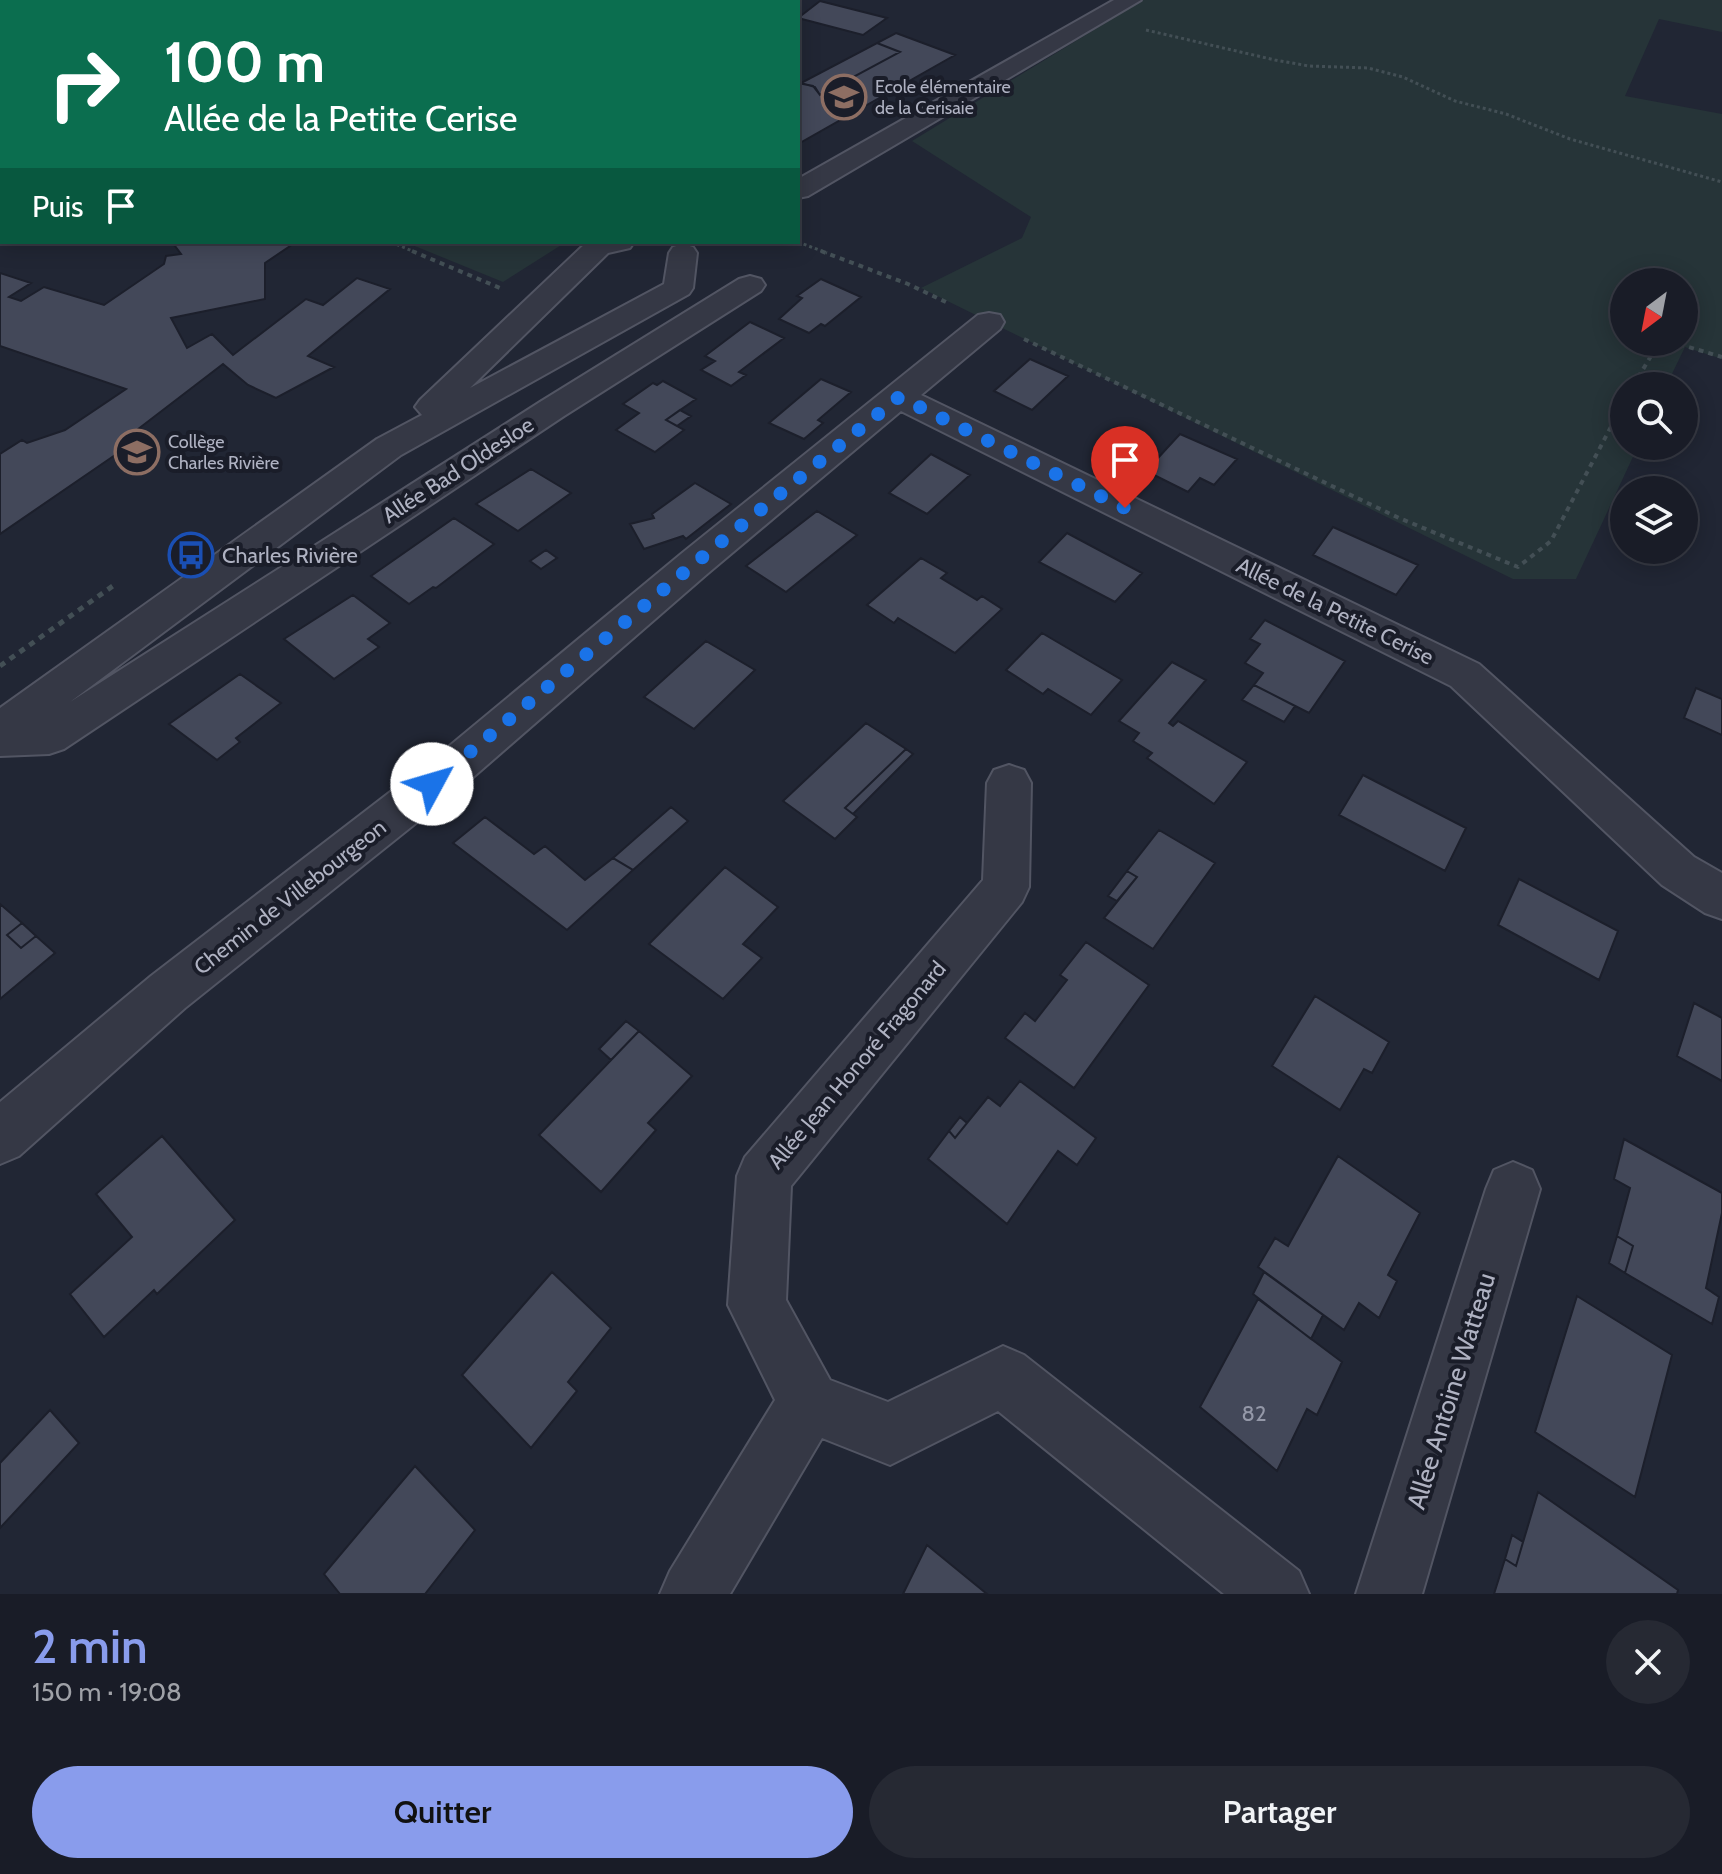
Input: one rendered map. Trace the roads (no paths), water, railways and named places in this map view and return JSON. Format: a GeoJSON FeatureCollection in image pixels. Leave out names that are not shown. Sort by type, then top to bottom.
{"type":"FeatureCollection","features":[{"type":"Feature","properties":{"kind":"street"},"geometry":{"type":"LineString","coordinates":[[800,189],[1130,0]]}},
{"type":"Feature","properties":{"kind":"street"},"geometry":{"type":"LineString","coordinates":[[389,447],[599,246],[610,244]]}},
{"type":"Feature","properties":{"kind":"street"},"geometry":{"type":"LineString","coordinates":[[0,731],[389,447],[678,288],[682,247]]}},
{"type":"Feature","properties":{"kind":"street","name":"Allée Bad Oldesloe"},"geometry":{"type":"LineString","coordinates":[[0,739],[49,737],[552,409],[750,285]]}},
{"type":"Feature","properties":{"kind":"street","name":"Chemin de Villebourgeon"},"geometry":{"type":"LineString","coordinates":[[0,1137],[168,992],[456,766],[694,564],[989,322]]}},
{"type":"Feature","properties":{"kind":"street","name":"Allée de la Petite Cerise"},"geometry":{"type":"LineString","coordinates":[[899,397],[1465,675],[1678,871],[1722,898]]}},
{"type":"Feature","properties":{"kind":"street","name":"Allée Jean Honoré Fragonard"},"geometry":{"type":"LineString","coordinates":[[809,1402],[757,1305],[764,1176],[1006,887],[1009,783]]}},
{"type":"Feature","properties":{"kind":"street","name":"Allée Antoine Watteau"},"geometry":{"type":"LineString","coordinates":[[1389,1594],[1513,1189]]}},
{"type":"Feature","properties":{"kind":"street"},"geometry":{"type":"LineString","coordinates":[[693,1594],[809,1402],[890,1434],[1003,1376],[1276,1594]]}},
{"type":"Feature","properties":{"kind":"place","name":"Ecole élémentaire de la Cerisaie"},"geometry":{"type":"Point","coordinates":[844,97]}},
{"type":"Feature","properties":{"kind":"place","name":"Collège Charles Rivière"},"geometry":{"type":"Point","coordinates":[137,452]}},
{"type":"Feature","properties":{"kind":"place","name":"Charles Rivière"},"geometry":{"type":"Point","coordinates":[191,555]}}]}
